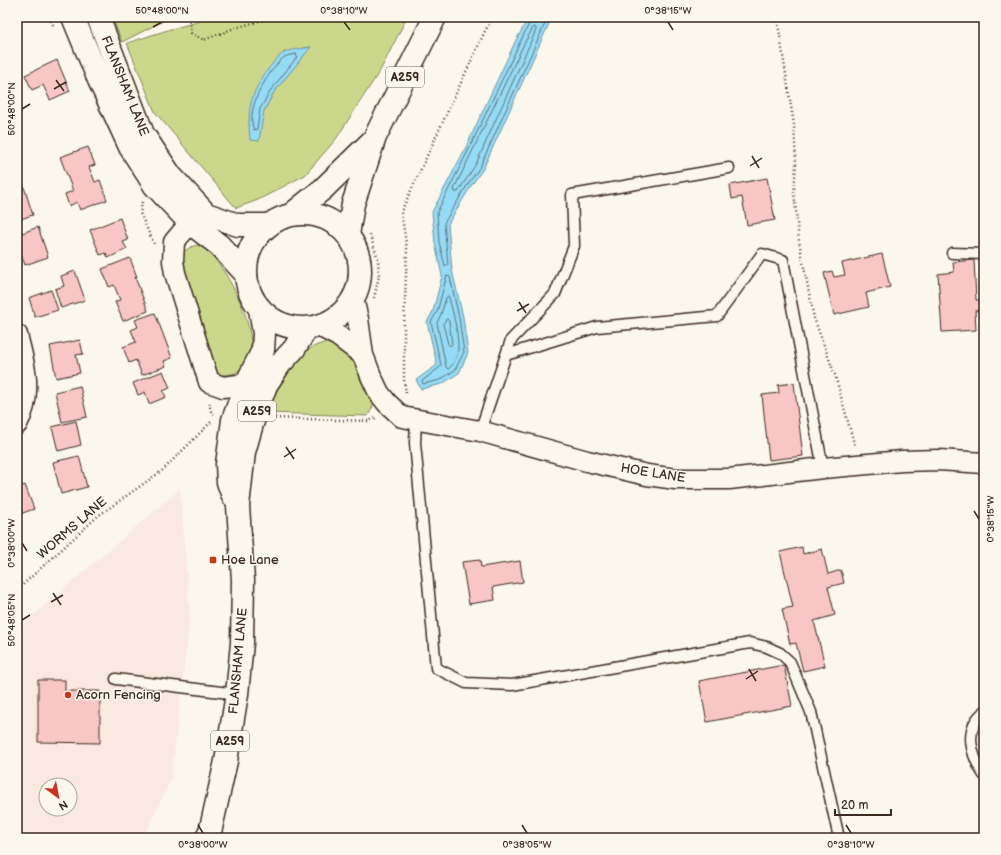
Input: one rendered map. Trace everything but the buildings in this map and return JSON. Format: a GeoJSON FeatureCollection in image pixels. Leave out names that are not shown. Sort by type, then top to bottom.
{"type":"FeatureCollection","features":[{"type":"Feature","properties":{"kind":"main road","name":"FLANSHAM LANE"},"geometry":{"type":"LineString","coordinates":[[73,17],[99,80],[130,147],[155,186],[190,224],[219,245],[246,273]]}},
{"type":"Feature","properties":{"kind":"main road","name":"FLANSHAM LANE"},"geometry":{"type":"LineString","coordinates":[[98,17],[143,134],[171,176],[206,214],[238,225],[269,224]]}},
{"type":"Feature","properties":{"kind":"main road","name":"A259"},"geometry":{"type":"LineString","coordinates":[[348,235],[353,204],[375,137],[435,17]]}},
{"type":"Feature","properties":{"kind":"main road","name":"A259"},"geometry":{"type":"LineString","coordinates":[[292,214],[323,189],[375,137]]}},
{"type":"Feature","properties":{"kind":"main road"},"geometry":{"type":"LineString","coordinates":[[308,213],[324,217],[337,224],[348,235],[357,250],[361,266],[359,283],[353,299],[344,311],[333,320],[313,327],[289,326],[273,320],[260,309],[252,298],[247,286],[247,259],[251,246],[259,234],[269,224],[292,214],[308,213]]}},
{"type":"Feature","properties":{"kind":"main road","name":"FLANSHAM LANE"},"geometry":{"type":"LineString","coordinates":[[238,506],[228,482],[227,464],[233,420],[246,384],[263,350],[264,334],[260,309]]}},
{"type":"Feature","properties":{"kind":"main road","name":"FLANSHAM LANE"},"geometry":{"type":"LineString","coordinates":[[208,838],[226,761],[237,694],[242,642],[243,580],[238,506],[244,452],[266,385],[280,364],[313,327]]}},
{"type":"Feature","properties":{"kind":"street"},"geometry":{"type":"LineString","coordinates":[[190,224],[174,242],[173,261],[175,273],[209,382],[223,387],[246,384]]}},
{"type":"Feature","properties":{"kind":"street","name":"HOE LANE"},"geometry":{"type":"LineString","coordinates":[[353,299],[358,319],[363,355],[378,393],[402,416],[480,431],[587,461],[647,475],[676,479],[729,479],[823,468],[902,461],[939,460],[984,463]]}},
{"type":"Feature","properties":{"kind":"street"},"geometry":{"type":"LineString","coordinates":[[313,327],[338,336],[363,355]]}},
{"type":"Feature","properties":{"kind":"street"},"geometry":{"type":"LineString","coordinates":[[17,334],[24,362],[27,394],[21,416],[17,424]]}},
{"type":"Feature","properties":{"kind":"lane"},"geometry":{"type":"LineString","coordinates":[[480,431],[511,340],[554,294],[572,253],[574,246],[572,195],[729,168]]}},
{"type":"Feature","properties":{"kind":"lane"},"geometry":{"type":"LineString","coordinates":[[506,355],[597,327],[717,316],[762,254],[783,260],[823,468]]}},
{"type":"Feature","properties":{"kind":"lane"},"geometry":{"type":"LineString","coordinates":[[952,254],[984,254]]}},
{"type":"Feature","properties":{"kind":"lane"},"geometry":{"type":"LineString","coordinates":[[416,419],[415,443],[436,668],[466,683],[512,685],[750,643],[767,647],[780,653],[790,662],[812,712],[839,838]]}},
{"type":"Feature","properties":{"kind":"lane"},"geometry":{"type":"LineString","coordinates":[[116,679],[237,694]]}},
{"type":"Feature","properties":{"kind":"lane"},"geometry":{"type":"LineString","coordinates":[[984,712],[979,716],[972,727],[970,740],[978,765],[984,775]]}},
{"type":"Feature","properties":{"kind":"path"},"geometry":{"type":"LineString","coordinates":[[189,17],[191,33],[204,40],[232,29],[274,17]]}},
{"type":"Feature","properties":{"kind":"path"},"geometry":{"type":"LineString","coordinates":[[407,399],[404,380],[404,326],[407,249],[401,212],[485,31],[493,17]]}},
{"type":"Feature","properties":{"kind":"path"},"geometry":{"type":"LineString","coordinates":[[777,17],[794,125],[796,164],[794,192],[799,241],[814,318],[836,375],[859,465]]}},
{"type":"Feature","properties":{"kind":"path"},"geometry":{"type":"LineString","coordinates":[[143,196],[140,213],[155,246],[173,261]]}},
{"type":"Feature","properties":{"kind":"path"},"geometry":{"type":"LineString","coordinates":[[273,418],[368,421],[380,416]]}},
{"type":"Feature","properties":{"kind":"path","name":"WORMS LANE"},"geometry":{"type":"LineString","coordinates":[[17,590],[98,516],[163,470],[216,417]]}},
{"type":"Feature","properties":{"kind":"shaded area"},"geometry":{"type":"Polygon","coordinates":[[[180,489],[190,617],[171,779],[143,838],[17,838],[17,629],[180,489]]]}},
{"type":"Feature","properties":{"kind":"green space"},"geometry":{"type":"Polygon","coordinates":[[[112,17],[171,17],[122,42],[112,17]]]}},
{"type":"Feature","properties":{"kind":"green space"},"geometry":{"type":"Polygon","coordinates":[[[216,17],[407,17],[381,69],[336,139],[305,175],[258,200],[236,208],[155,112],[127,43],[216,17]],[[310,47],[284,52],[264,111],[274,92],[310,47]]]}},
{"type":"Feature","properties":{"kind":"green space"},"geometry":{"type":"Polygon","coordinates":[[[196,245],[207,250],[216,260],[235,290],[249,327],[251,344],[249,358],[241,369],[232,374],[226,375],[215,373],[182,260],[182,253],[196,245]]]}},
{"type":"Feature","properties":{"kind":"green space"},"geometry":{"type":"Polygon","coordinates":[[[324,343],[336,344],[343,348],[354,362],[373,406],[368,416],[267,413],[276,391],[295,361],[303,353],[324,343]]]}},
{"type":"Feature","properties":{"kind":"water"},"geometry":{"type":"Polygon","coordinates":[[[529,17],[552,17],[483,169],[448,224],[452,270],[463,317],[468,353],[459,373],[442,384],[421,389],[416,380],[437,365],[427,322],[433,311],[442,276],[435,243],[432,212],[465,149],[516,40],[529,17]]]}},
{"type":"Feature","properties":{"kind":"water"},"geometry":{"type":"Polygon","coordinates":[[[311,47],[274,92],[264,111],[259,141],[250,140],[249,120],[251,102],[263,77],[282,54],[311,47]]]}},
{"type":"Feature","properties":{"kind":"place","name":"Hoe Lane"},"geometry":{"type":"Point","coordinates":[213,560]}},
{"type":"Feature","properties":{"kind":"place","name":"Acorn Fencing"},"geometry":{"type":"Point","coordinates":[68,695]}}]}
